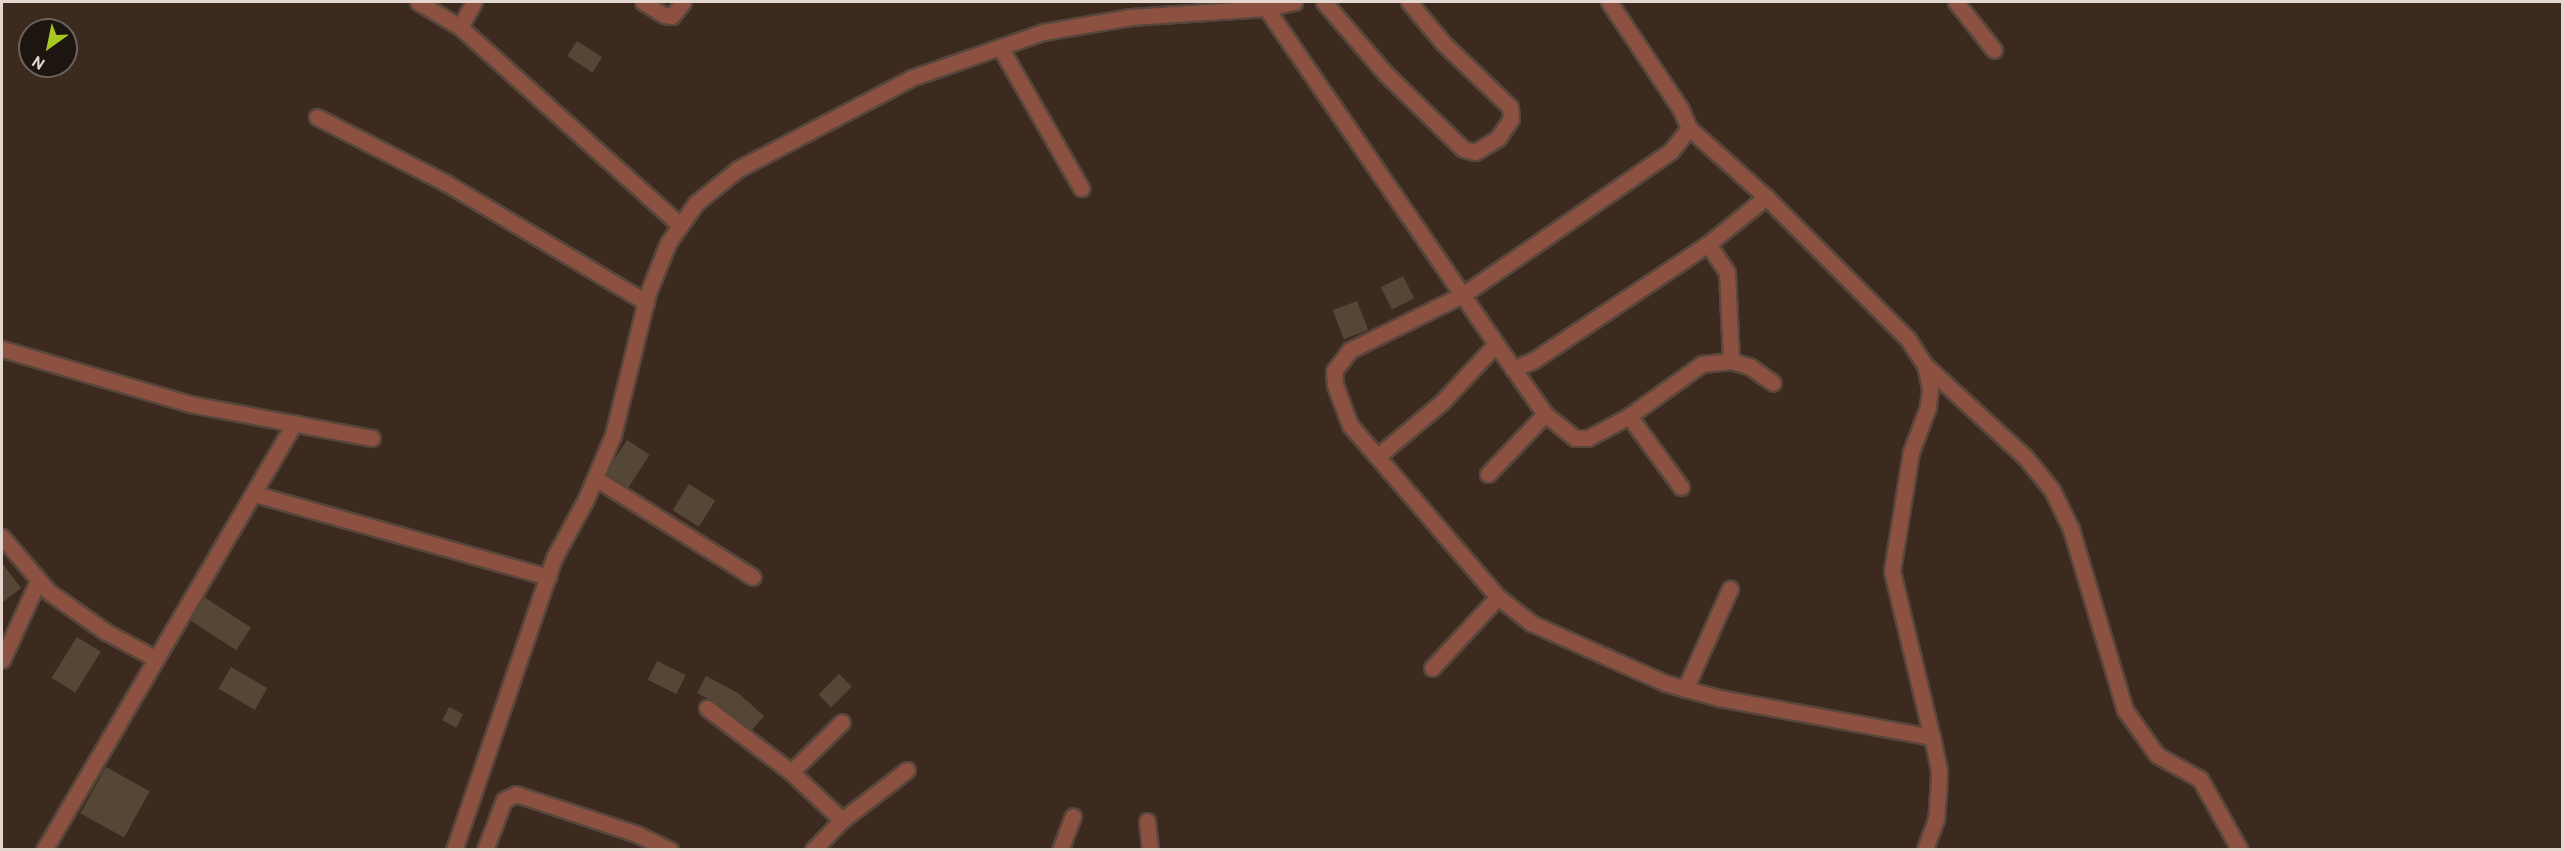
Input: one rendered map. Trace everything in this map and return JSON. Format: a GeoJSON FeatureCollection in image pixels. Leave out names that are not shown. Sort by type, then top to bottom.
{"type":"FeatureCollection","features":[{"type":"Feature","properties":{"kind":"street"},"geometry":{"type":"LineString","coordinates":[[418,2],[460,27],[679,224]]}},
{"type":"Feature","properties":{"kind":"street"},"geometry":{"type":"LineString","coordinates":[[460,27],[474,2]]}},
{"type":"Feature","properties":{"kind":"street"},"geometry":{"type":"LineString","coordinates":[[643,2],[664,15],[672,16],[683,2]]}},
{"type":"Feature","properties":{"kind":"street"},"geometry":{"type":"LineString","coordinates":[[454,849],[554,558],[595,478],[613,435],[646,302],[679,224],[696,203],[738,168],[911,78],[1043,32],[1131,17],[1228,6],[1266,8],[1294,2]]}},
{"type":"Feature","properties":{"kind":"street"},"geometry":{"type":"LineString","coordinates":[[1324,2],[1386,74],[1463,148],[1475,152],[1498,138],[1511,119],[1510,106],[1444,44],[1409,2]]}},
{"type":"Feature","properties":{"kind":"street"},"geometry":{"type":"LineString","coordinates":[[1609,2],[1680,108],[1689,128],[1766,197],[1908,339],[1925,365],[2026,458],[2052,490],[2071,529],[2125,710],[2157,755],[2200,779],[2240,849]]}},
{"type":"Feature","properties":{"kind":"street"},"geometry":{"type":"LineString","coordinates":[[1956,2],[1994,50]]}},
{"type":"Feature","properties":{"kind":"street"},"geometry":{"type":"LineString","coordinates":[[1266,8],[1545,414],[1575,438],[1588,438],[1629,416],[1702,364],[1731,361],[1749,366],[1773,383]]}},
{"type":"Feature","properties":{"kind":"street"},"geometry":{"type":"LineString","coordinates":[[1000,47],[1080,188]]}},
{"type":"Feature","properties":{"kind":"street"},"geometry":{"type":"LineString","coordinates":[[317,117],[446,183],[646,302]]}},
{"type":"Feature","properties":{"kind":"street"},"geometry":{"type":"LineString","coordinates":[[1689,128],[1671,152],[1462,295],[1350,350],[1334,371],[1335,385],[1350,425],[1379,455],[1498,597],[1531,623],[1590,652],[1685,689],[1932,737]]}},
{"type":"Feature","properties":{"kind":"street"},"geometry":{"type":"LineString","coordinates":[[1514,369],[1534,360],[1708,244],[1766,197]]}},
{"type":"Feature","properties":{"kind":"street"},"geometry":{"type":"LineString","coordinates":[[1708,244],[1727,272],[1731,361]]}},
{"type":"Feature","properties":{"kind":"street"},"geometry":{"type":"LineString","coordinates":[[1379,455],[1450,394],[1496,344]]}},
{"type":"Feature","properties":{"kind":"street"},"geometry":{"type":"LineString","coordinates":[[2,349],[142,392],[372,438]]}},
{"type":"Feature","properties":{"kind":"street"},"geometry":{"type":"LineString","coordinates":[[1925,365],[1930,388],[1928,407],[1911,452],[1892,571],[1939,770],[1936,819],[1925,849]]}},
{"type":"Feature","properties":{"kind":"street"},"geometry":{"type":"LineString","coordinates":[[1488,474],[1545,414]]}},
{"type":"Feature","properties":{"kind":"street"},"geometry":{"type":"LineString","coordinates":[[1629,416],[1681,487]]}},
{"type":"Feature","properties":{"kind":"street"},"geometry":{"type":"LineString","coordinates":[[44,849],[154,658],[255,494],[295,423]]}},
{"type":"Feature","properties":{"kind":"street"},"geometry":{"type":"LineString","coordinates":[[595,478],[753,577]]}},
{"type":"Feature","properties":{"kind":"street"},"geometry":{"type":"LineString","coordinates":[[255,494],[548,577]]}},
{"type":"Feature","properties":{"kind":"street"},"geometry":{"type":"LineString","coordinates":[[2,537],[38,581],[106,632],[154,658]]}},
{"type":"Feature","properties":{"kind":"street"},"geometry":{"type":"LineString","coordinates":[[2,660],[38,581]]}},
{"type":"Feature","properties":{"kind":"street"},"geometry":{"type":"LineString","coordinates":[[1685,689],[1730,590]]}},
{"type":"Feature","properties":{"kind":"street"},"geometry":{"type":"LineString","coordinates":[[1432,668],[1498,597]]}},
{"type":"Feature","properties":{"kind":"street"},"geometry":{"type":"LineString","coordinates":[[707,708],[791,772],[842,820]]}},
{"type":"Feature","properties":{"kind":"street"},"geometry":{"type":"LineString","coordinates":[[791,772],[842,722]]}},
{"type":"Feature","properties":{"kind":"street"},"geometry":{"type":"LineString","coordinates":[[813,849],[842,820],[907,770]]}},
{"type":"Feature","properties":{"kind":"street"},"geometry":{"type":"LineString","coordinates":[[489,848],[504,800],[516,794],[637,834],[670,849]]}},
{"type":"Feature","properties":{"kind":"street"},"geometry":{"type":"LineString","coordinates":[[1060,849],[1073,816]]}},
{"type":"Feature","properties":{"kind":"street"},"geometry":{"type":"LineString","coordinates":[[1147,821],[1150,849]]}},
{"type":"Feature","properties":{"kind":"building"},"geometry":{"type":"Polygon","coordinates":[[[577,41],[602,57],[592,72],[567,56],[577,41]]]}},
{"type":"Feature","properties":{"kind":"building"},"geometry":{"type":"Polygon","coordinates":[[[1403,276],[1414,298],[1392,310],[1381,287],[1403,276]]]}},
{"type":"Feature","properties":{"kind":"building"},"geometry":{"type":"Polygon","coordinates":[[[1357,301],[1368,330],[1344,339],[1333,310],[1357,301]]]}},
{"type":"Feature","properties":{"kind":"building"},"geometry":{"type":"Polygon","coordinates":[[[627,440],[650,455],[628,487],[606,473],[627,440]]]}},
{"type":"Feature","properties":{"kind":"building"},"geometry":{"type":"Polygon","coordinates":[[[689,484],[715,500],[699,527],[673,510],[689,484]]]}},
{"type":"Feature","properties":{"kind":"building"},"geometry":{"type":"Polygon","coordinates":[[[2,563],[21,588],[2,603],[2,563]]]}},
{"type":"Feature","properties":{"kind":"building"},"geometry":{"type":"Polygon","coordinates":[[[204,597],[251,627],[236,650],[189,620],[204,597]]]}},
{"type":"Feature","properties":{"kind":"building"},"geometry":{"type":"Polygon","coordinates":[[[77,637],[101,652],[75,693],[52,678],[77,637]]]}},
{"type":"Feature","properties":{"kind":"building"},"geometry":{"type":"Polygon","coordinates":[[[657,661],[686,675],[677,694],[648,680],[657,661]]]}},
{"type":"Feature","properties":{"kind":"building"},"geometry":{"type":"Polygon","coordinates":[[[231,667],[267,688],[255,710],[218,689],[231,667]]]}},
{"type":"Feature","properties":{"kind":"building"},"geometry":{"type":"Polygon","coordinates":[[[839,674],[852,687],[831,707],[818,695],[839,674]]]}},
{"type":"Feature","properties":{"kind":"building"},"geometry":{"type":"Polygon","coordinates":[[[706,676],[738,693],[764,716],[752,730],[720,705],[697,693],[706,676]]]}},
{"type":"Feature","properties":{"kind":"building"},"geometry":{"type":"Polygon","coordinates":[[[449,707],[463,714],[456,728],[442,720],[449,707]]]}},
{"type":"Feature","properties":{"kind":"building"},"geometry":{"type":"Polygon","coordinates":[[[106,767],[150,791],[124,838],[80,813],[106,767]]]}}]}
